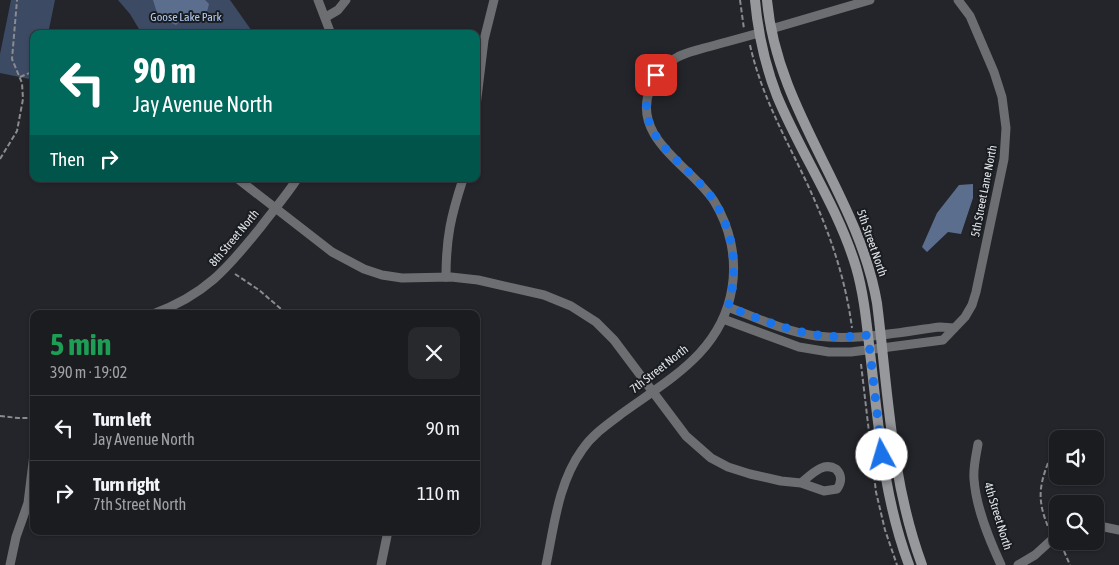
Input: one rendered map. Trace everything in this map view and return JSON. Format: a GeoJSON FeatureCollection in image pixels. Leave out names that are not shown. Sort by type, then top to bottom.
{"type":"FeatureCollection","features":[{"type":"Feature","properties":{"kind":"street"},"geometry":{"type":"LineString","coordinates":[[318,0],[330,30]]}},
{"type":"Feature","properties":{"kind":"street"},"geometry":{"type":"LineString","coordinates":[[326,17],[338,10],[346,0]]}},
{"type":"Feature","properties":{"kind":"street"},"geometry":{"type":"LineString","coordinates":[[480,72],[483,46],[494,0]]}},
{"type":"Feature","properties":{"kind":"street","name":"5th Street North"},"geometry":{"type":"LineString","coordinates":[[755,0],[759,32],[767,67],[777,96],[839,221],[852,254],[862,293],[887,490],[898,534],[909,565]]}},
{"type":"Feature","properties":{"kind":"street","name":"5th Street North"},"geometry":{"type":"LineString","coordinates":[[767,0],[780,67],[791,96],[848,211],[861,244],[875,292],[900,492],[922,565]]}},
{"type":"Feature","properties":{"kind":"street"},"geometry":{"type":"LineString","coordinates":[[771,28],[870,0]]}},
{"type":"Feature","properties":{"kind":"street","name":"5th Street Lane North"},"geometry":{"type":"LineString","coordinates":[[723,319],[810,350],[835,353],[882,349],[943,340],[968,313],[975,297],[1003,166],[1006,139],[1004,106],[997,80],[970,16],[958,0]]}},
{"type":"Feature","properties":{"kind":"street","name":"7th Street North"},"geometry":{"type":"LineString","coordinates":[[546,565],[562,492],[568,473],[576,458],[598,432],[699,355],[713,338],[728,307],[734,269],[732,249],[725,223],[708,194],[655,137],[648,118],[647,100],[651,87],[656,75],[672,60],[759,32]]}},
{"type":"Feature","properties":{"kind":"street"},"geometry":{"type":"LineString","coordinates":[[242,182],[332,252],[364,269],[402,278],[446,277],[478,280],[534,292],[554,298],[575,309],[596,322],[614,340],[686,436],[699,448],[715,460],[734,469],[781,481],[801,482]]}},
{"type":"Feature","properties":{"kind":"street","name":"8th Street North"},"geometry":{"type":"LineString","coordinates":[[162,310],[187,299],[215,279],[239,253],[295,182]]}},
{"type":"Feature","properties":{"kind":"street"},"geometry":{"type":"LineString","coordinates":[[446,277],[446,248],[449,225],[462,182]]}},
{"type":"Feature","properties":{"kind":"street"},"geometry":{"type":"LineString","coordinates":[[728,307],[782,327],[808,334],[834,337],[940,327],[954,328]]}},
{"type":"Feature","properties":{"kind":"street","name":"4th Street North"},"geometry":{"type":"LineString","coordinates":[[978,444],[974,468],[976,495],[1001,565]]}},
{"type":"Feature","properties":{"kind":"street"},"geometry":{"type":"LineString","coordinates":[[10,565],[16,537],[28,503],[30,487]]}},
{"type":"Feature","properties":{"kind":"street"},"geometry":{"type":"LineString","coordinates":[[1104,527],[1119,530]]}},
{"type":"Feature","properties":{"kind":"street"},"geometry":{"type":"LineString","coordinates":[[380,565],[387,535]]}},
{"type":"Feature","properties":{"kind":"street"},"geometry":{"type":"LineString","coordinates":[[1018,565],[1035,555],[1049,537]]}},
{"type":"Feature","properties":{"kind":"path"},"geometry":{"type":"LineString","coordinates":[[0,159],[12,140],[19,122],[23,100],[20,77],[12,59],[17,0]]}},
{"type":"Feature","properties":{"kind":"path"},"geometry":{"type":"LineString","coordinates":[[740,0],[744,30]]}},
{"type":"Feature","properties":{"kind":"path"},"geometry":{"type":"LineString","coordinates":[[750,42],[758,76],[770,108],[808,185],[836,255],[845,285],[852,328]]}},
{"type":"Feature","properties":{"kind":"path"},"geometry":{"type":"LineString","coordinates":[[20,77],[30,73]]}},
{"type":"Feature","properties":{"kind":"path"},"geometry":{"type":"LineString","coordinates":[[235,274],[259,290],[282,310]]}},
{"type":"Feature","properties":{"kind":"path"},"geometry":{"type":"LineString","coordinates":[[0,416],[30,418]]}},
{"type":"Feature","properties":{"kind":"path"},"geometry":{"type":"LineString","coordinates":[[1048,462],[1040,484],[1040,491],[1043,516],[1049,526]]}},
{"type":"Feature","properties":{"kind":"path"},"geometry":{"type":"LineString","coordinates":[[1064,550],[1070,565]]}},
{"type":"Feature","properties":{"kind":"green space"},"geometry":{"type":"Polygon","coordinates":[[[11,0],[55,0],[49,30],[30,30],[30,79],[0,73],[0,54],[11,0]]]}},
{"type":"Feature","properties":{"kind":"green space","name":"Goose Lake Park"},"geometry":{"type":"Polygon","coordinates":[[[118,0],[230,0],[251,30],[140,30],[130,14],[118,0]]]}},
{"type":"Feature","properties":{"kind":"shaded area"},"geometry":{"type":"Polygon","coordinates":[[[153,0],[205,0],[209,4],[206,16],[184,17],[176,25],[158,16],[153,0]]]}},
{"type":"Feature","properties":{"kind":"shaded area"},"geometry":{"type":"Polygon","coordinates":[[[973,184],[973,198],[961,234],[948,232],[927,252],[922,247],[937,213],[959,185],[973,184]]]}},
{"type":"Feature","properties":{"kind":"route"},"geometry":{"type":"LineString","coordinates":[[656,75],[647,100],[647,114],[651,129],[660,143],[711,197],[723,218],[728,233],[734,269],[728,307],[794,331],[816,336],[849,337],[868,335],[882,455]]}}]}
